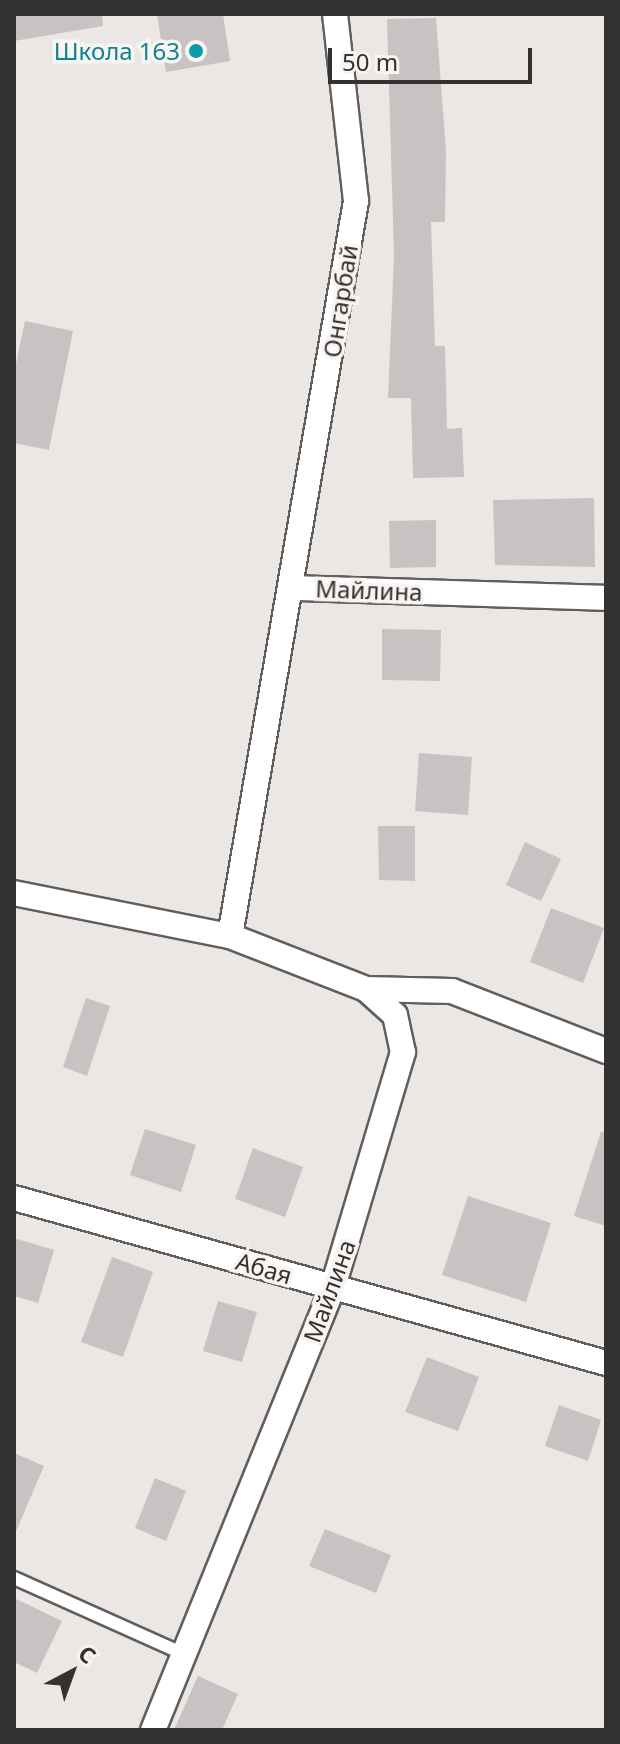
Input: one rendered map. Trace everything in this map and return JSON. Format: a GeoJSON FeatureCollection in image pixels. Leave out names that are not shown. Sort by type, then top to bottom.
{"type":"FeatureCollection","features":[{"type":"Feature","properties":{"kind":"street","name":"Онгарбай"},"geometry":{"type":"LineString","coordinates":[[295,588],[356,201],[335,14]]}},
{"type":"Feature","properties":{"kind":"street","name":"Майлина"},"geometry":{"type":"LineString","coordinates":[[230,936],[295,588],[606,598]]}},
{"type":"Feature","properties":{"kind":"street","name":"Майлина"},"geometry":{"type":"LineString","coordinates":[[14,893],[230,936],[366,989],[395,1015],[403,1052],[333,1287],[153,1730]]}},
{"type":"Feature","properties":{"kind":"street"},"geometry":{"type":"LineString","coordinates":[[366,989],[452,991],[606,1051]]}},
{"type":"Feature","properties":{"kind":"street","name":"Абая"},"geometry":{"type":"LineString","coordinates":[[14,1198],[606,1363]]}},
{"type":"Feature","properties":{"kind":"lane"},"geometry":{"type":"LineString","coordinates":[[14,1578],[184,1654]]}},
{"type":"Feature","properties":{"kind":"building"},"geometry":{"type":"Polygon","coordinates":[[[14,14],[102,14],[103,26],[14,41],[14,14]]]}},
{"type":"Feature","properties":{"kind":"building","name":"Школа 163"},"geometry":{"type":"Polygon","coordinates":[[[157,14],[223,14],[230,61],[166,72],[157,14]]]}},
{"type":"Feature","properties":{"kind":"building"},"geometry":{"type":"Polygon","coordinates":[[[436,18],[446,151],[445,222],[431,222],[435,346],[445,346],[447,429],[462,428],[464,477],[413,478],[411,398],[388,398],[394,256],[387,19],[436,18]]]}},
{"type":"Feature","properties":{"kind":"building"},"geometry":{"type":"Polygon","coordinates":[[[25,321],[73,331],[49,450],[14,443],[14,373],[25,321]]]}},
{"type":"Feature","properties":{"kind":"building"},"geometry":{"type":"Polygon","coordinates":[[[594,498],[595,567],[495,565],[493,500],[594,498]]]}},
{"type":"Feature","properties":{"kind":"building"},"geometry":{"type":"Polygon","coordinates":[[[436,520],[436,567],[390,568],[389,521],[436,520]]]}},
{"type":"Feature","properties":{"kind":"building"},"geometry":{"type":"Polygon","coordinates":[[[382,629],[441,630],[440,681],[382,680],[382,629]]]}},
{"type":"Feature","properties":{"kind":"building"},"geometry":{"type":"Polygon","coordinates":[[[419,753],[472,757],[468,815],[415,811],[419,753]]]}},
{"type":"Feature","properties":{"kind":"building"},"geometry":{"type":"Polygon","coordinates":[[[378,826],[415,826],[415,881],[379,880],[378,826]]]}},
{"type":"Feature","properties":{"kind":"building"},"geometry":{"type":"Polygon","coordinates":[[[525,842],[561,859],[541,901],[506,885],[525,842]]]}},
{"type":"Feature","properties":{"kind":"building"},"geometry":{"type":"Polygon","coordinates":[[[551,908],[604,928],[583,983],[530,962],[551,908]]]}},
{"type":"Feature","properties":{"kind":"building"},"geometry":{"type":"Polygon","coordinates":[[[86,998],[110,1006],[87,1076],[63,1067],[86,998]]]}},
{"type":"Feature","properties":{"kind":"building"},"geometry":{"type":"Polygon","coordinates":[[[145,1129],[196,1145],[181,1192],[130,1175],[145,1129]]]}},
{"type":"Feature","properties":{"kind":"building"},"geometry":{"type":"Polygon","coordinates":[[[601,1132],[606,1132],[606,1226],[574,1216],[601,1132]]]}},
{"type":"Feature","properties":{"kind":"building"},"geometry":{"type":"Polygon","coordinates":[[[253,1148],[303,1167],[285,1217],[235,1199],[253,1148]]]}},
{"type":"Feature","properties":{"kind":"building"},"geometry":{"type":"Polygon","coordinates":[[[468,1196],[551,1223],[526,1302],[442,1275],[468,1196]]]}},
{"type":"Feature","properties":{"kind":"building"},"geometry":{"type":"Polygon","coordinates":[[[14,1238],[54,1250],[38,1303],[14,1296],[14,1238]]]}},
{"type":"Feature","properties":{"kind":"building"},"geometry":{"type":"Polygon","coordinates":[[[112,1257],[153,1272],[123,1357],[81,1342],[112,1257]]]}},
{"type":"Feature","properties":{"kind":"building"},"geometry":{"type":"Polygon","coordinates":[[[218,1301],[257,1312],[242,1362],[203,1351],[218,1301]]]}},
{"type":"Feature","properties":{"kind":"building"},"geometry":{"type":"Polygon","coordinates":[[[427,1357],[479,1377],[458,1431],[405,1412],[427,1357]]]}},
{"type":"Feature","properties":{"kind":"building"},"geometry":{"type":"Polygon","coordinates":[[[559,1405],[601,1420],[588,1461],[545,1446],[559,1405]]]}},
{"type":"Feature","properties":{"kind":"building"},"geometry":{"type":"Polygon","coordinates":[[[14,1453],[44,1466],[14,1536],[14,1453]]]}},
{"type":"Feature","properties":{"kind":"building"},"geometry":{"type":"Polygon","coordinates":[[[155,1478],[186,1491],[166,1541],[135,1528],[155,1478]]]}},
{"type":"Feature","properties":{"kind":"building"},"geometry":{"type":"Polygon","coordinates":[[[325,1529],[391,1555],[376,1593],[309,1566],[325,1529]]]}},
{"type":"Feature","properties":{"kind":"building"},"geometry":{"type":"Polygon","coordinates":[[[14,1598],[62,1621],[37,1673],[14,1662],[14,1598]]]}},
{"type":"Feature","properties":{"kind":"building"},"geometry":{"type":"Polygon","coordinates":[[[198,1676],[238,1694],[222,1730],[174,1730],[198,1676]]]}},
{"type":"Feature","properties":{"kind":"place","name":"Школа 163"},"geometry":{"type":"Point","coordinates":[196,51]}}]}
